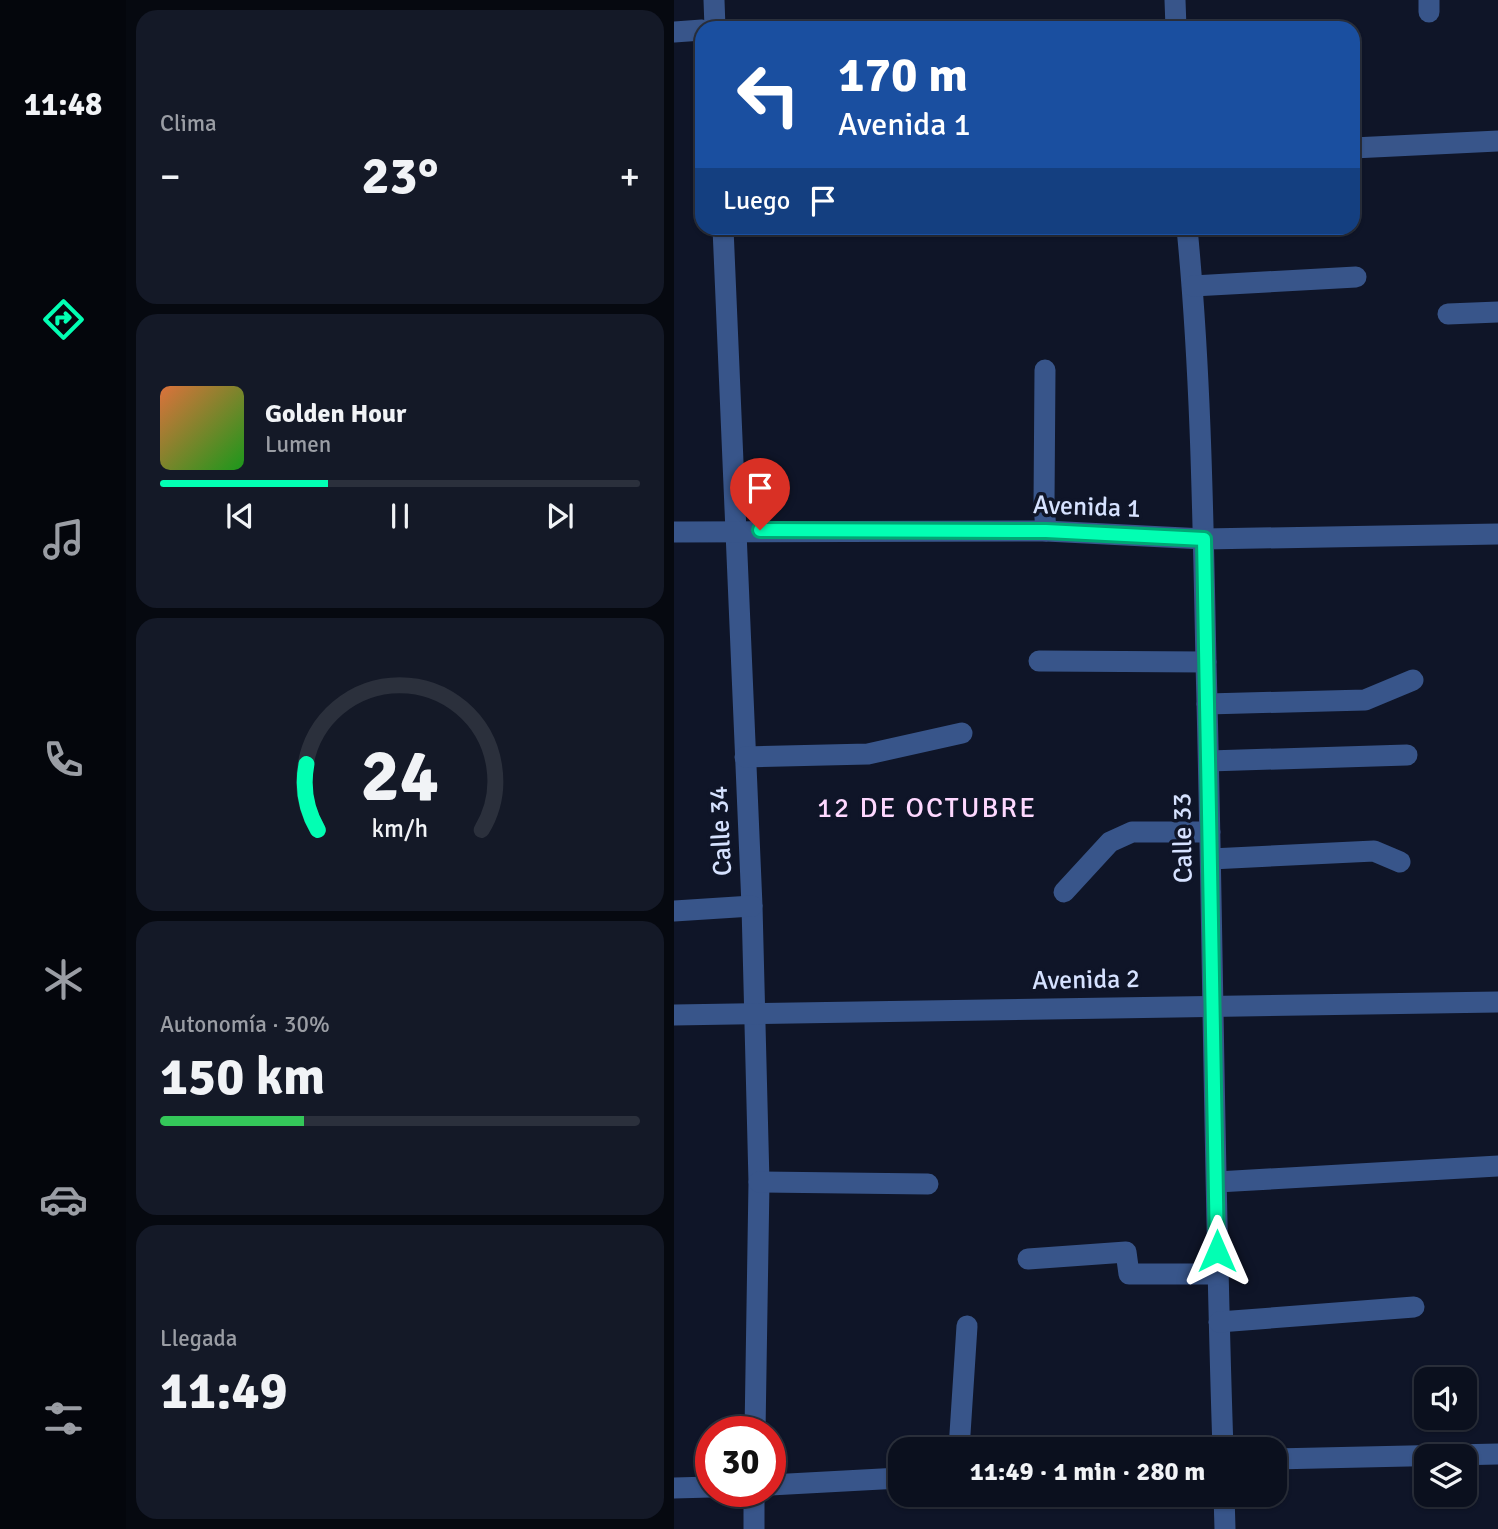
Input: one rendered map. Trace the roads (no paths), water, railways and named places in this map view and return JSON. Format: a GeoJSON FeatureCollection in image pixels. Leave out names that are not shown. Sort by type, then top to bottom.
{"type":"FeatureCollection","features":[{"type":"Feature","properties":{"kind":"street"},"geometry":{"type":"LineString","coordinates":[[714,0],[715,21]]}},
{"type":"Feature","properties":{"kind":"street"},"geometry":{"type":"LineString","coordinates":[[1175,0],[1176,21]]}},
{"type":"Feature","properties":{"kind":"street"},"geometry":{"type":"LineString","coordinates":[[674,32],[695,30]]}},
{"type":"Feature","properties":{"kind":"street"},"geometry":{"type":"LineString","coordinates":[[1360,148],[1498,141]]}},
{"type":"Feature","properties":{"kind":"street","name":"Calle 34"},"geometry":{"type":"LineString","coordinates":[[723,235],[755,1012],[759,1182],[755,1416]]}},
{"type":"Feature","properties":{"kind":"street","name":"Calle 33"},"geometry":{"type":"LineString","coordinates":[[1188,235],[1193,286],[1204,539],[1217,1274],[1223,1437]]}},
{"type":"Feature","properties":{"kind":"street"},"geometry":{"type":"LineString","coordinates":[[1193,286],[1356,277]]}},
{"type":"Feature","properties":{"kind":"street"},"geometry":{"type":"LineString","coordinates":[[1448,314],[1498,312]]}},
{"type":"Feature","properties":{"kind":"street"},"geometry":{"type":"LineString","coordinates":[[1045,370],[1046,531]]}},
{"type":"Feature","properties":{"kind":"street","name":"Avenida 1"},"geometry":{"type":"LineString","coordinates":[[674,532],[1046,531],[1204,539],[1498,534]]}},
{"type":"Feature","properties":{"kind":"street"},"geometry":{"type":"LineString","coordinates":[[1039,661],[1206,662]]}},
{"type":"Feature","properties":{"kind":"street"},"geometry":{"type":"LineString","coordinates":[[1207,704],[1365,699],[1412,680]]}},
{"type":"Feature","properties":{"kind":"street"},"geometry":{"type":"LineString","coordinates":[[745,757],[868,754],[923,744],[962,733]]}},
{"type":"Feature","properties":{"kind":"street"},"geometry":{"type":"LineString","coordinates":[[1209,761],[1407,755]]}},
{"type":"Feature","properties":{"kind":"street"},"geometry":{"type":"LineString","coordinates":[[1064,892],[1110,842],[1132,832],[1211,832]]}},
{"type":"Feature","properties":{"kind":"street"},"geometry":{"type":"LineString","coordinates":[[1211,859],[1374,851],[1400,862]]}},
{"type":"Feature","properties":{"kind":"street"},"geometry":{"type":"LineString","coordinates":[[674,911],[752,906]]}},
{"type":"Feature","properties":{"kind":"street","name":"Avenida 2"},"geometry":{"type":"LineString","coordinates":[[674,1015],[1498,1002]]}},
{"type":"Feature","properties":{"kind":"street"},"geometry":{"type":"LineString","coordinates":[[1217,1182],[1498,1166]]}},
{"type":"Feature","properties":{"kind":"street"},"geometry":{"type":"LineString","coordinates":[[759,1182],[928,1184]]}},
{"type":"Feature","properties":{"kind":"street"},"geometry":{"type":"LineString","coordinates":[[1028,1259],[1126,1252],[1129,1274],[1217,1274]]}},
{"type":"Feature","properties":{"kind":"street"},"geometry":{"type":"LineString","coordinates":[[1219,1322],[1414,1307]]}},
{"type":"Feature","properties":{"kind":"street"},"geometry":{"type":"LineString","coordinates":[[960,1437],[967,1326]]}},
{"type":"Feature","properties":{"kind":"street"},"geometry":{"type":"LineString","coordinates":[[1287,1459],[1498,1454]]}},
{"type":"Feature","properties":{"kind":"street"},"geometry":{"type":"LineString","coordinates":[[786,1484],[888,1479]]}},
{"type":"Feature","properties":{"kind":"street"},"geometry":{"type":"LineString","coordinates":[[674,1488],[695,1487]]}},
{"type":"Feature","properties":{"kind":"street"},"geometry":{"type":"LineString","coordinates":[[754,1507],[754,1529]]}},
{"type":"Feature","properties":{"kind":"street"},"geometry":{"type":"LineString","coordinates":[[1224,1507],[1225,1529]]}},
{"type":"Feature","properties":{"kind":"district","name":"12 DE OCTUBRE"},"geometry":{"type":"Point","coordinates":[927,807]}}]}
